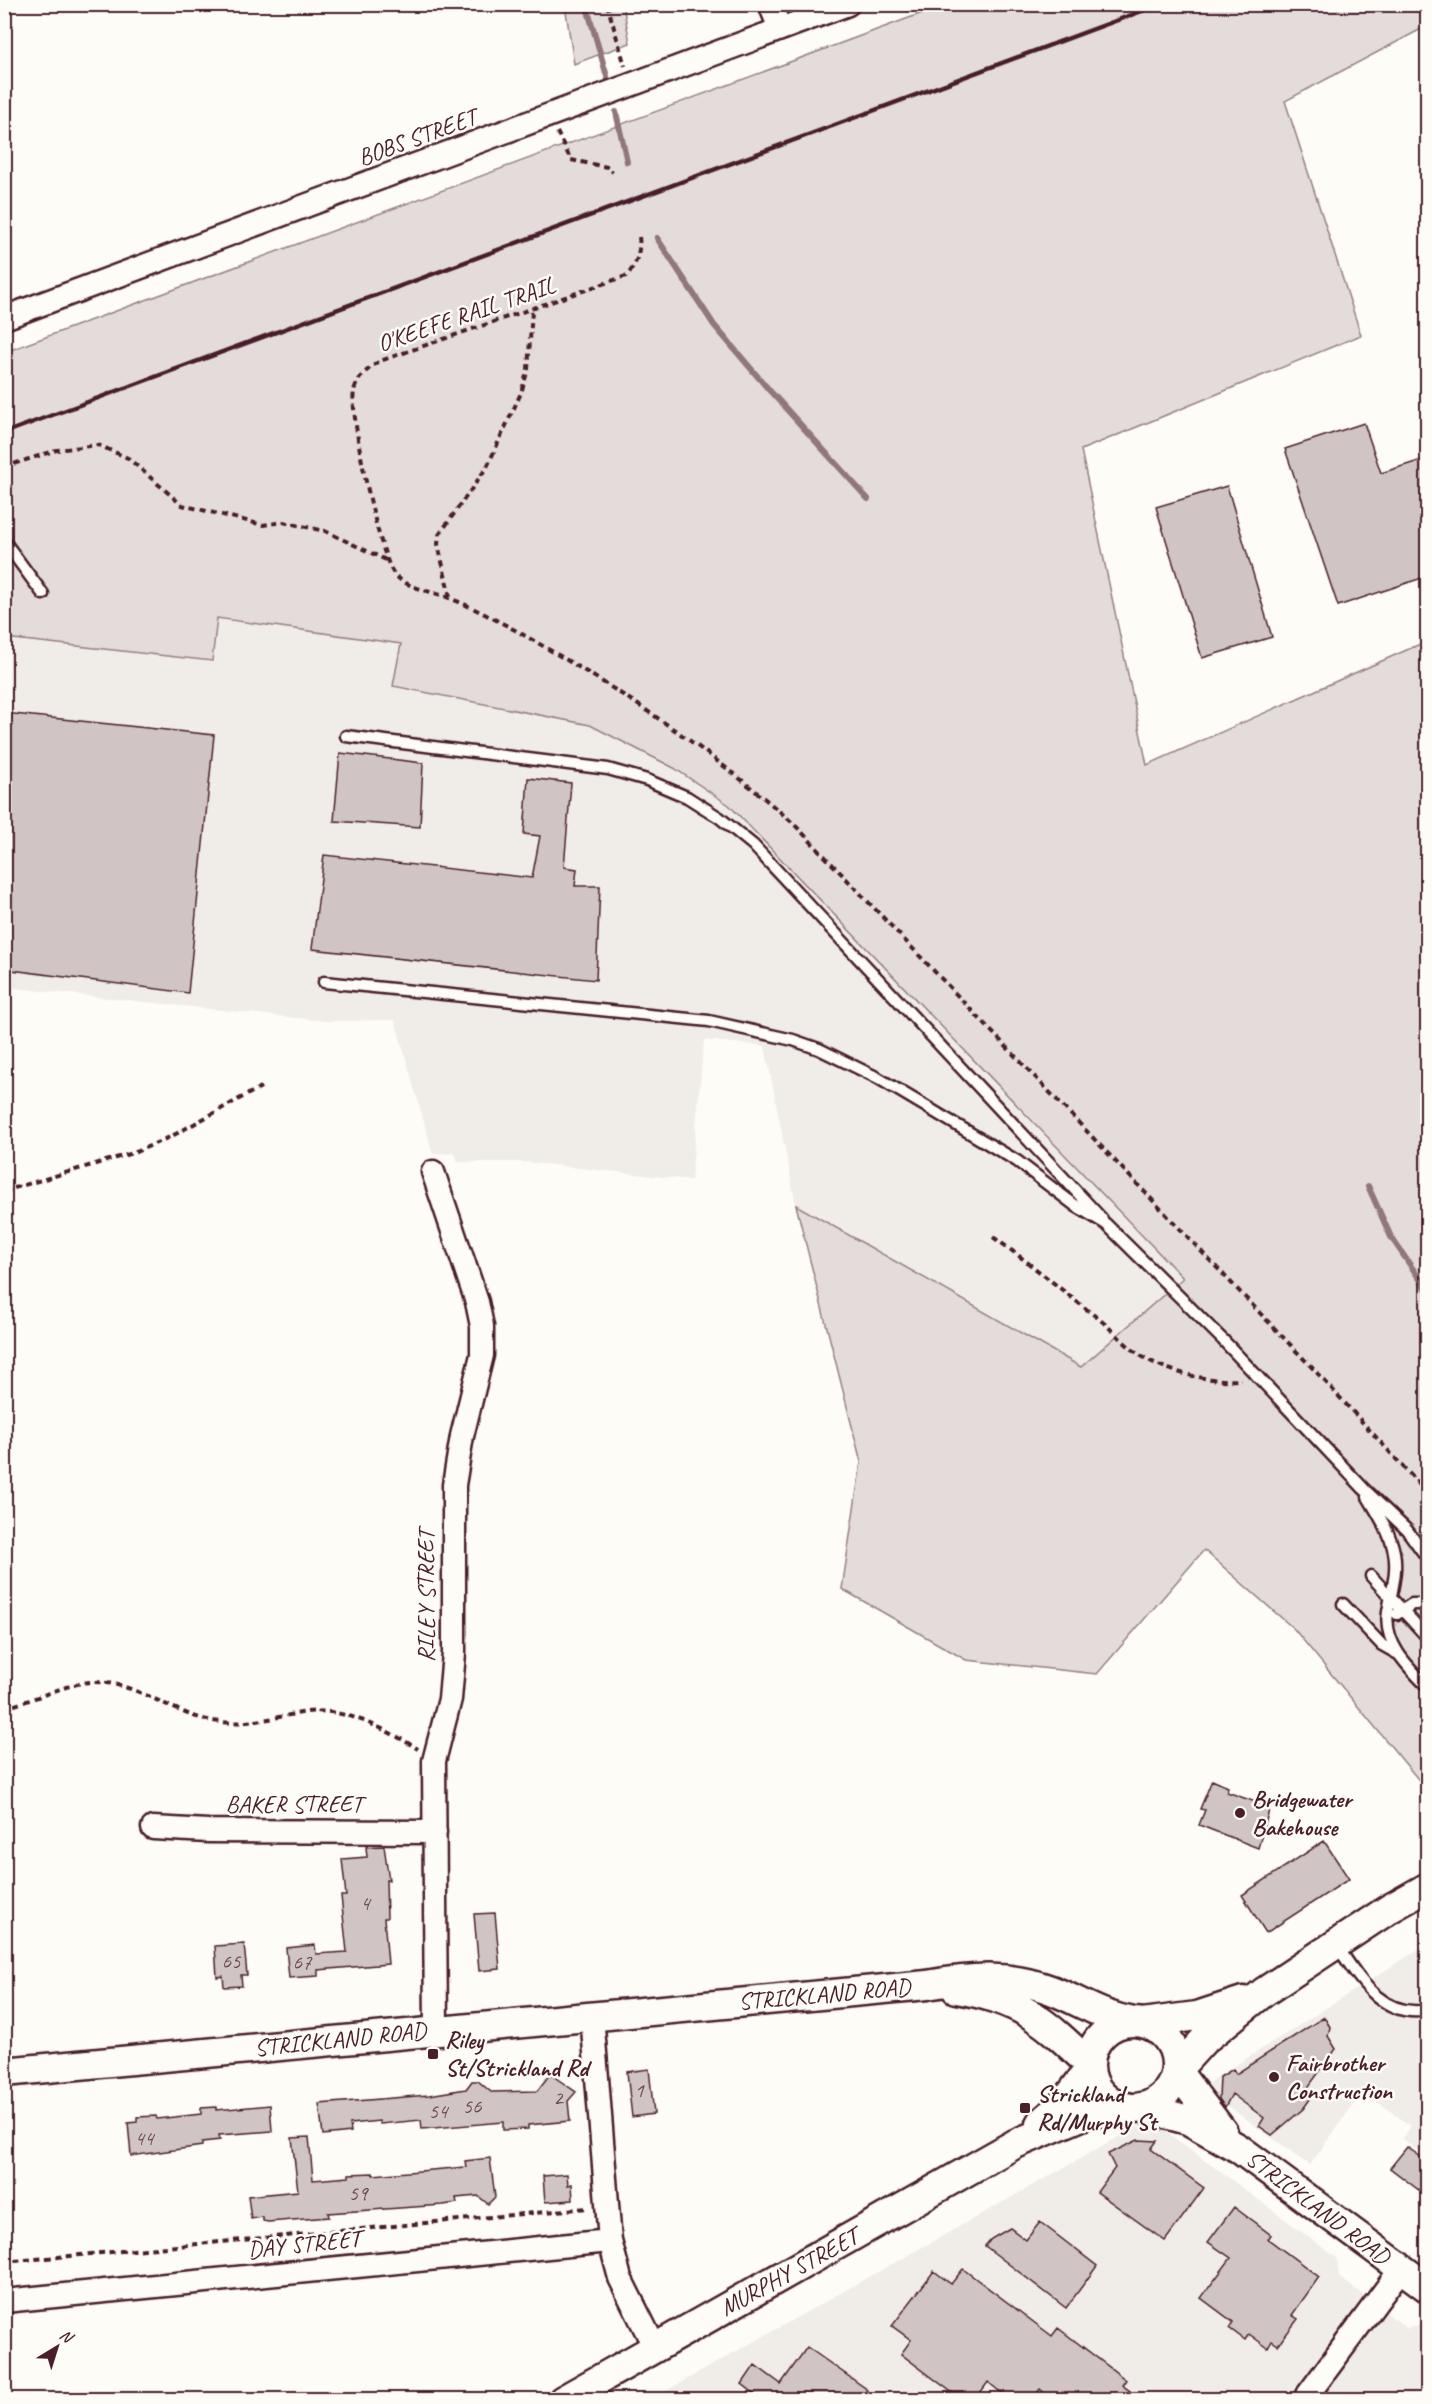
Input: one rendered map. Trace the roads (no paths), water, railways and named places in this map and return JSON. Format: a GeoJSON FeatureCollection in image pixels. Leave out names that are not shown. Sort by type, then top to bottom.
{"type":"FeatureCollection","features":[{"type":"Feature","properties":{"kind":"street"},"geometry":{"type":"LineString","coordinates":[[770,4],[780,29]]}},
{"type":"Feature","properties":{"kind":"street","name":"BOBS STREET"},"geometry":{"type":"LineString","coordinates":[[4,318],[631,87],[848,4]]}},
{"type":"Feature","properties":{"kind":"street","name":"RILEY STREET"},"geometry":{"type":"LineString","coordinates":[[433,1172],[477,1302],[482,1346],[454,1485],[453,1664],[450,1699],[434,1761],[436,2030]]}},
{"type":"Feature","properties":{"kind":"street","name":"BAKER STREET"},"geometry":{"type":"LineString","coordinates":[[153,1828],[208,1831],[435,1832]]}},
{"type":"Feature","properties":{"kind":"street"},"geometry":{"type":"LineString","coordinates":[[1264,1992],[1198,2016],[1117,2025],[1103,2034],[1093,2048],[1090,2066],[1096,2086],[1109,2100],[1134,2107],[1157,2100],[1164,2094],[1176,2068],[1203,2040],[1264,1992],[1336,1943],[1428,1887]]}},
{"type":"Feature","properties":{"kind":"street","name":"STRICKLAND ROAD"},"geometry":{"type":"LineString","coordinates":[[4,2072],[927,1985],[981,1976],[1014,1979],[1052,1990],[1097,2013],[1138,2022]]}},
{"type":"Feature","properties":{"kind":"street","name":"STRICKLAND ROAD"},"geometry":{"type":"LineString","coordinates":[[927,1985],[999,1998],[1030,2012],[1053,2028],[1090,2066]]}},
{"type":"Feature","properties":{"kind":"street"},"geometry":{"type":"LineString","coordinates":[[592,2015],[610,2241],[620,2278],[655,2348]]}},
{"type":"Feature","properties":{"kind":"street"},"geometry":{"type":"LineString","coordinates":[[1138,2022],[1151,2026],[1167,2039],[1172,2047],[1176,2068]]}},
{"type":"Feature","properties":{"kind":"street","name":"MURPHY STREET"},"geometry":{"type":"LineString","coordinates":[[1015,2144],[1058,2109],[1090,2066]]}},
{"type":"Feature","properties":{"kind":"street","name":"STRICKLAND ROAD"},"geometry":{"type":"LineString","coordinates":[[1176,2068],[1205,2112],[1238,2148]]}},
{"type":"Feature","properties":{"kind":"street","name":"STRICKLAND ROAD"},"geometry":{"type":"LineString","coordinates":[[1134,2107],[1179,2116],[1238,2148],[1428,2288]]}},
{"type":"Feature","properties":{"kind":"street","name":"MURPHY STREET"},"geometry":{"type":"LineString","coordinates":[[564,2400],[1015,2144],[1086,2114],[1134,2107]]}},
{"type":"Feature","properties":{"kind":"street","name":"DAY STREET"},"geometry":{"type":"LineString","coordinates":[[4,2301],[610,2241]]}},
{"type":"Feature","properties":{"kind":"street"},"geometry":{"type":"LineString","coordinates":[[1304,2400],[1401,2269]]}},
{"type":"Feature","properties":{"kind":"lane"},"geometry":{"type":"LineString","coordinates":[[4,541],[43,594]]}},
{"type":"Feature","properties":{"kind":"lane"},"geometry":{"type":"LineString","coordinates":[[346,736],[586,765],[647,780],[705,807],[753,845],[1008,1115],[1106,1224],[1260,1378],[1364,1489],[1407,1530],[1428,1559]]}},
{"type":"Feature","properties":{"kind":"lane"},"geometry":{"type":"LineString","coordinates":[[324,982],[684,1018],[793,1040],[819,1049],[915,1099],[1017,1161],[1076,1206],[1106,1224]]}},
{"type":"Feature","properties":{"kind":"lane"},"geometry":{"type":"LineString","coordinates":[[1364,1489],[1382,1521],[1394,1552],[1388,1619],[1390,1637],[1398,1654],[1428,1687]]}},
{"type":"Feature","properties":{"kind":"lane"},"geometry":{"type":"LineString","coordinates":[[1371,1576],[1428,1638]]}},
{"type":"Feature","properties":{"kind":"lane"},"geometry":{"type":"LineString","coordinates":[[1343,1604],[1382,1645],[1398,1654]]}},
{"type":"Feature","properties":{"kind":"lane"},"geometry":{"type":"LineString","coordinates":[[1390,1637],[1392,1623],[1401,1610],[1412,1604],[1428,1604]]}},
{"type":"Feature","properties":{"kind":"lane"},"geometry":{"type":"LineString","coordinates":[[1336,1943],[1364,1983],[1384,2003],[1408,2012],[1428,2010]]}},
{"type":"Feature","properties":{"kind":"waterway"},"geometry":{"type":"LineString","coordinates":[[586,4],[608,80]]}},
{"type":"Feature","properties":{"kind":"waterway"},"geometry":{"type":"LineString","coordinates":[[616,112],[627,162]]}},
{"type":"Feature","properties":{"kind":"waterway"},"geometry":{"type":"LineString","coordinates":[[657,238],[714,325],[770,391],[868,499]]}},
{"type":"Feature","properties":{"kind":"waterway"},"geometry":{"type":"LineString","coordinates":[[1368,1186],[1391,1237],[1428,1291]]}},
{"type":"Feature","properties":{"kind":"railway"},"geometry":{"type":"LineString","coordinates":[[4,433],[1161,4]]}},
{"type":"Feature","properties":{"kind":"place","name":"Bridgewater Bakehouse"},"geometry":{"type":"Point","coordinates":[1240,1813]}},
{"type":"Feature","properties":{"kind":"place","name":"Riley St/Strickland Rd"},"geometry":{"type":"Point","coordinates":[433,2054]}},
{"type":"Feature","properties":{"kind":"place","name":"Fairbrother Construction"},"geometry":{"type":"Point","coordinates":[1274,2077]}},
{"type":"Feature","properties":{"kind":"place","name":"Strickland Rd/Murphy St"},"geometry":{"type":"Point","coordinates":[1025,2108]}}]}
